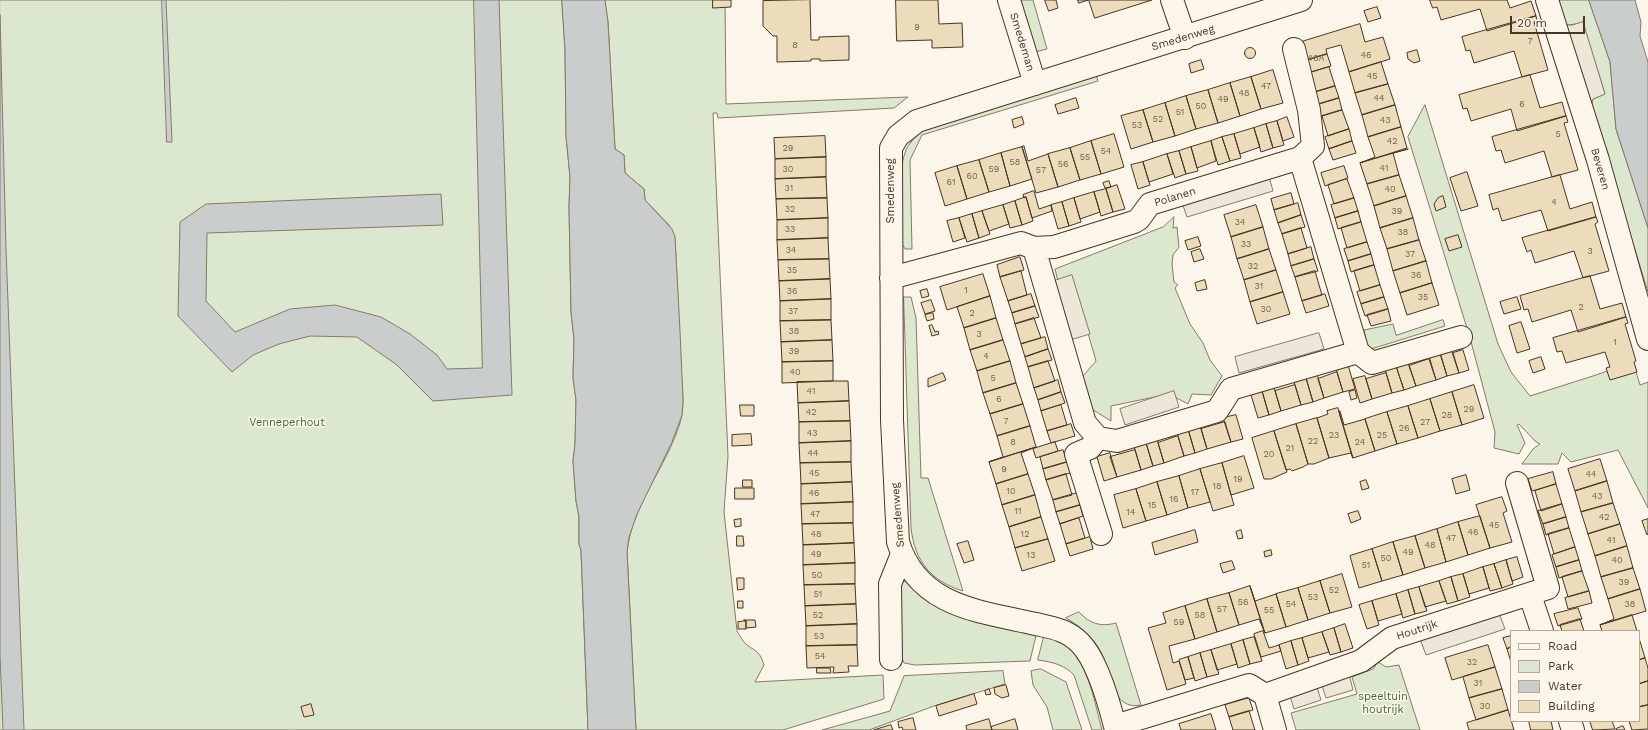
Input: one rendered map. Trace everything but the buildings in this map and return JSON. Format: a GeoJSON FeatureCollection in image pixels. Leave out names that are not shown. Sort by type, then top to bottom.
{"type":"FeatureCollection","features":[{"type":"Feature","properties":{"kind":"street","name":"Smedeman"},"geometry":{"type":"LineString","coordinates":[[1009,0],[1035,84]]}},
{"type":"Feature","properties":{"kind":"street"},"geometry":{"type":"LineString","coordinates":[[1172,0],[1185,38]]}},
{"type":"Feature","properties":{"kind":"street","name":"Smedenweg"},"geometry":{"type":"LineString","coordinates":[[1115,728],[1096,668],[1089,654],[1080,642],[1064,631],[968,608],[946,600],[928,589],[913,572],[902,554],[898,542],[893,427],[891,148],[898,136],[917,121],[1185,38],[1301,0]]}},
{"type":"Feature","properties":{"kind":"street","name":"Beveren"},"geometry":{"type":"LineString","coordinates":[[1547,0],[1598,160],[1648,339]]}},
{"type":"Feature","properties":{"kind":"street"},"geometry":{"type":"LineString","coordinates":[[1294,49],[1309,110],[1313,146],[1300,158],[1358,352],[1372,363],[1460,337]]}},
{"type":"Feature","properties":{"kind":"street","name":"Polanen"},"geometry":{"type":"LineString","coordinates":[[891,278],[1021,243],[1034,248],[1054,247],[1134,222],[1139,219],[1150,204],[1300,158]]}},
{"type":"Feature","properties":{"kind":"street"},"geometry":{"type":"LineString","coordinates":[[1034,248],[1086,422],[1098,438],[1117,441],[1217,411],[1231,389],[1358,352]]}},
{"type":"Feature","properties":{"kind":"street"},"geometry":{"type":"LineString","coordinates":[[1098,438],[1090,448],[1076,454],[1101,534]]}},
{"type":"Feature","properties":{"kind":"street","name":"Houtrijk"},"geometry":{"type":"LineString","coordinates":[[1265,695],[1361,661],[1392,638],[1548,588],[1517,483]]}},
{"type":"Feature","properties":{"kind":"street","name":"Smedenweg"},"geometry":{"type":"LineString","coordinates":[[891,659],[890,584],[902,554]]}},
{"type":"Feature","properties":{"kind":"street"},"geometry":{"type":"LineString","coordinates":[[1530,595],[1542,630]]}},
{"type":"Feature","properties":{"kind":"street"},"geometry":{"type":"LineString","coordinates":[[1115,728],[1249,685],[1265,695],[1276,730]]}},
{"type":"Feature","properties":{"kind":"green space","name":"Venneperhout"},"geometry":{"type":"Polygon","coordinates":[[[0,0],[562,0],[565,49],[566,136],[570,177],[569,207],[571,312],[574,339],[573,378],[576,400],[573,461],[576,501],[579,517],[579,544],[581,550],[588,730],[0,730],[0,0]]]}},
{"type":"Feature","properties":{"kind":"green space"},"geometry":{"type":"Polygon","coordinates":[[[605,0],[725,0],[726,104],[908,97],[894,108],[718,118],[717,113],[713,113],[728,456],[724,512],[737,631],[744,642],[758,653],[763,661],[764,665],[755,682],[883,675],[884,699],[783,730],[636,730],[627,552],[635,518],[667,456],[680,423],[683,408],[683,392],[675,237],[669,225],[645,200],[644,189],[625,173],[624,155],[615,149],[608,22],[605,0]]]}},
{"type":"Feature","properties":{"kind":"green space"},"geometry":{"type":"Polygon","coordinates":[[[1016,0],[1033,0],[1047,49],[1035,52],[1016,0]]]}},
{"type":"Feature","properties":{"kind":"green space"},"geometry":{"type":"Polygon","coordinates":[[[1559,0],[1589,0],[1610,62],[1616,129],[1648,228],[1648,292],[1591,106],[1593,99],[1605,94],[1583,23],[1568,25],[1566,23],[1559,0]]]}},
{"type":"Feature","properties":{"kind":"green space"},"geometry":{"type":"Polygon","coordinates":[[[1095,72],[1098,81],[922,135],[910,160],[912,249],[905,249],[901,242],[900,192],[902,166],[904,155],[908,146],[918,134],[930,124],[1095,72]]]}},
{"type":"Feature","properties":{"kind":"green space"},"geometry":{"type":"Polygon","coordinates":[[[1425,105],[1498,344],[1511,372],[1530,396],[1633,362],[1640,385],[1648,382],[1648,508],[1618,450],[1571,462],[1562,453],[1558,464],[1522,464],[1533,449],[1540,444],[1535,441],[1519,424],[1517,425],[1525,443],[1519,454],[1494,448],[1495,432],[1470,338],[1408,137],[1425,105]]]}},
{"type":"Feature","properties":{"kind":"green space"},"geometry":{"type":"Polygon","coordinates":[[[1174,217],[1173,228],[1177,227],[1179,247],[1173,255],[1172,264],[1174,282],[1178,285],[1175,288],[1190,324],[1203,343],[1210,360],[1222,376],[1211,395],[1192,394],[1188,404],[1169,394],[1111,406],[1111,421],[1090,408],[1083,376],[1096,361],[1080,305],[1066,314],[1055,269],[1163,227],[1174,217]]]}},
{"type":"Feature","properties":{"kind":"green space"},"geometry":{"type":"Polygon","coordinates":[[[904,297],[911,297],[916,318],[921,478],[928,478],[963,591],[942,582],[926,568],[916,551],[913,540],[911,528],[904,297]]]}},
{"type":"Feature","properties":{"kind":"green space"},"geometry":{"type":"Polygon","coordinates":[[[1443,320],[1445,326],[1368,350],[1364,330],[1393,324],[1396,335],[1443,320]]]}},
{"type":"Feature","properties":{"kind":"green space"},"geometry":{"type":"Polygon","coordinates":[[[904,581],[1037,631],[1030,661],[915,665],[904,663],[902,658],[900,583],[904,581]]]}},
{"type":"Feature","properties":{"kind":"green space"},"geometry":{"type":"Polygon","coordinates":[[[1079,612],[1096,624],[1105,625],[1116,623],[1141,705],[1131,705],[1124,702],[1118,696],[1110,679],[1101,652],[1094,641],[1086,632],[1066,618],[1079,612]]]}},
{"type":"Feature","properties":{"kind":"green space"},"geometry":{"type":"Polygon","coordinates":[[[1045,633],[1069,648],[1082,665],[1094,698],[1102,730],[1092,730],[1074,675],[1058,664],[1038,660],[1045,633]]]}},
{"type":"Feature","properties":{"kind":"green space","name":"speeltuin houtrijk"},"geometry":{"type":"Polygon","coordinates":[[[1378,662],[1386,667],[1399,665],[1420,730],[1296,730],[1291,713],[1357,694],[1352,677],[1373,669],[1378,662]]]}},
{"type":"Feature","properties":{"kind":"green space"},"geometry":{"type":"Polygon","coordinates":[[[1041,669],[1066,682],[1082,730],[1053,730],[1047,707],[1033,685],[1031,671],[1041,669]]]}},
{"type":"Feature","properties":{"kind":"green space"},"geometry":{"type":"Polygon","coordinates":[[[1003,671],[1005,684],[934,706],[869,730],[822,730],[890,711],[904,676],[1003,671]]]}},
{"type":"Feature","properties":{"kind":"shaded area"},"geometry":{"type":"Polygon","coordinates":[[[1583,22],[1605,94],[1593,99],[1591,106],[1566,23],[1568,25],[1572,25],[1583,22]]]}},
{"type":"Feature","properties":{"kind":"shaded area"},"geometry":{"type":"Polygon","coordinates":[[[1268,173],[1273,191],[1187,217],[1181,200],[1268,173]]]}},
{"type":"Feature","properties":{"kind":"shaded area"},"geometry":{"type":"Polygon","coordinates":[[[1072,275],[1090,334],[1070,340],[1051,282],[1072,275]]]}},
{"type":"Feature","properties":{"kind":"shaded area"},"geometry":{"type":"Polygon","coordinates":[[[1319,333],[1324,349],[1239,373],[1235,357],[1319,333]]]}},
{"type":"Feature","properties":{"kind":"shaded area"},"geometry":{"type":"Polygon","coordinates":[[[1174,391],[1179,407],[1125,425],[1120,409],[1174,391]]]}},
{"type":"Feature","properties":{"kind":"shaded area"},"geometry":{"type":"Polygon","coordinates":[[[1499,613],[1505,629],[1426,655],[1420,639],[1499,613]]]}},
{"type":"Feature","properties":{"kind":"shaded area"},"geometry":{"type":"Polygon","coordinates":[[[1349,674],[1353,690],[1326,698],[1321,682],[1349,674]]]}},
{"type":"Feature","properties":{"kind":"shaded area"},"geometry":{"type":"Polygon","coordinates":[[[1316,684],[1321,700],[1294,709],[1289,693],[1316,684]]]}},
{"type":"Feature","properties":{"kind":"water"},"geometry":{"type":"Polygon","coordinates":[[[162,0],[166,0],[172,142],[167,142],[162,0]]]}},
{"type":"Feature","properties":{"kind":"water"},"geometry":{"type":"Polygon","coordinates":[[[474,0],[499,0],[512,395],[433,401],[397,365],[357,337],[310,336],[279,344],[253,355],[232,372],[178,316],[180,222],[206,204],[441,194],[443,225],[207,233],[206,301],[235,332],[290,309],[335,305],[381,317],[410,334],[437,355],[447,369],[482,368],[474,0]]]}},
{"type":"Feature","properties":{"kind":"water"},"geometry":{"type":"Polygon","coordinates":[[[562,0],[605,0],[608,22],[615,149],[624,155],[625,173],[644,189],[645,200],[672,229],[675,237],[683,400],[682,415],[672,442],[637,514],[629,537],[627,552],[636,730],[588,730],[581,550],[579,544],[579,517],[576,501],[573,461],[576,400],[573,378],[574,339],[571,312],[569,207],[570,177],[566,136],[565,49],[562,0]]]}},
{"type":"Feature","properties":{"kind":"water"},"geometry":{"type":"Polygon","coordinates":[[[1589,0],[1635,0],[1641,22],[1640,36],[1648,62],[1648,228],[1616,129],[1610,62],[1589,0]]]}},
{"type":"Feature","properties":{"kind":"water"},"geometry":{"type":"Polygon","coordinates":[[[0,15],[6,249],[24,730],[3,730],[0,655],[0,15]]]}}]}
